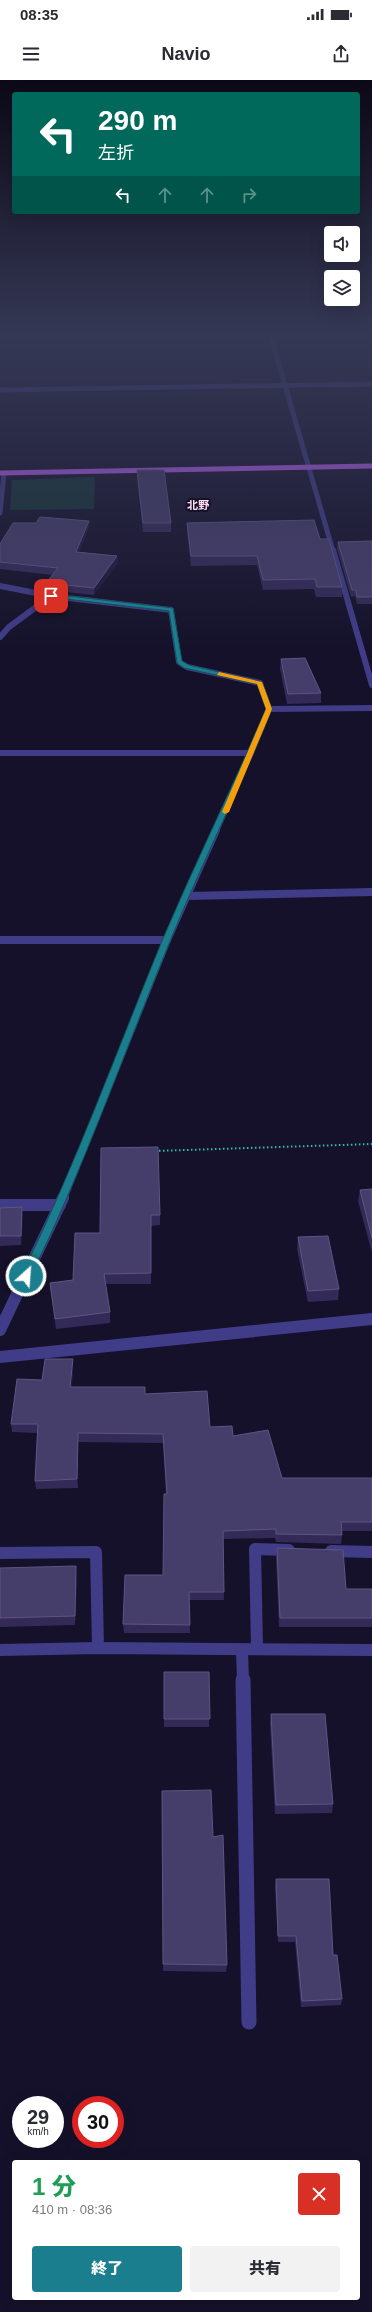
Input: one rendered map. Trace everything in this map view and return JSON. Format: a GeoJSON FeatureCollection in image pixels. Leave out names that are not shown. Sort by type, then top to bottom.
{"type":"FeatureCollection","features":[{"type":"Feature","properties":{"kind":"main road"},"geometry":{"type":"LineString","coordinates":[[2,473],[372,466]]}},
{"type":"Feature","properties":{"kind":"street"},"geometry":{"type":"LineString","coordinates":[[302,441],[372,685]]}},
{"type":"Feature","properties":{"kind":"street"},"geometry":{"type":"LineString","coordinates":[[0,513],[2,473]]}},
{"type":"Feature","properties":{"kind":"street"},"geometry":{"type":"LineString","coordinates":[[0,586],[51,596],[171,610],[179,662],[187,667],[260,683],[269,709],[188,896],[167,940],[60,1205],[0,1330]]}},
{"type":"Feature","properties":{"kind":"street"},"geometry":{"type":"LineString","coordinates":[[0,637],[9,627],[51,596]]}},
{"type":"Feature","properties":{"kind":"street"},"geometry":{"type":"LineString","coordinates":[[269,709],[372,708]]}},
{"type":"Feature","properties":{"kind":"street"},"geometry":{"type":"LineString","coordinates":[[0,752],[251,753]]}},
{"type":"Feature","properties":{"kind":"street"},"geometry":{"type":"LineString","coordinates":[[188,896],[372,892]]}},
{"type":"Feature","properties":{"kind":"street"},"geometry":{"type":"LineString","coordinates":[[0,940],[167,940]]}},
{"type":"Feature","properties":{"kind":"street"},"geometry":{"type":"LineString","coordinates":[[0,1205],[60,1205]]}},
{"type":"Feature","properties":{"kind":"street"},"geometry":{"type":"LineString","coordinates":[[0,1357],[372,1319]]}},
{"type":"Feature","properties":{"kind":"street"},"geometry":{"type":"LineString","coordinates":[[257,1648],[255,1549],[302,1550]]}},
{"type":"Feature","properties":{"kind":"street"},"geometry":{"type":"LineString","coordinates":[[317,1550],[372,1552]]}},
{"type":"Feature","properties":{"kind":"street"},"geometry":{"type":"LineString","coordinates":[[0,1553],[96,1552],[98,1648]]}},
{"type":"Feature","properties":{"kind":"street"},"geometry":{"type":"LineString","coordinates":[[0,1650],[98,1648],[242,1650],[257,1648],[372,1650]]}},
{"type":"Feature","properties":{"kind":"street"},"geometry":{"type":"LineString","coordinates":[[242,1650],[249,2022]]}},
{"type":"Feature","properties":{"kind":"path"},"geometry":{"type":"LineString","coordinates":[[152,1151],[372,1144]]}},
{"type":"Feature","properties":{"kind":"green space"},"geometry":{"type":"Polygon","coordinates":[[[95,477],[94,509],[10,510],[12,480],[95,477]]]}},
{"type":"Feature","properties":{"kind":"building"},"geometry":{"type":"Polygon","coordinates":[[[137,470],[164,470],[171,523],[143,523],[137,470]]]}},
{"type":"Feature","properties":{"kind":"building"},"geometry":{"type":"Polygon","coordinates":[[[40,517],[89,521],[76,552],[117,556],[94,588],[46,583],[58,568],[0,562],[0,544],[13,523],[36,523],[40,517]]]}},
{"type":"Feature","properties":{"kind":"building"},"geometry":{"type":"Polygon","coordinates":[[[314,520],[320,539],[329,539],[342,587],[317,587],[315,579],[263,580],[257,556],[191,556],[187,523],[314,520]]]}},
{"type":"Feature","properties":{"kind":"building"},"geometry":{"type":"Polygon","coordinates":[[[372,541],[372,597],[357,597],[356,590],[352,590],[338,542],[372,541]]]}},
{"type":"Feature","properties":{"kind":"building"},"geometry":{"type":"Polygon","coordinates":[[[305,658],[321,693],[288,694],[281,659],[305,658]]]}},
{"type":"Feature","properties":{"kind":"building"},"geometry":{"type":"Polygon","coordinates":[[[158,1147],[160,1215],[151,1215],[151,1273],[104,1274],[110,1312],[55,1319],[50,1283],[73,1280],[75,1233],[100,1233],[101,1148],[158,1147]]]}},
{"type":"Feature","properties":{"kind":"building"},"geometry":{"type":"Polygon","coordinates":[[[372,1189],[372,1238],[360,1190],[372,1189]]]}},
{"type":"Feature","properties":{"kind":"building"},"geometry":{"type":"Polygon","coordinates":[[[22,1207],[21,1236],[0,1236],[0,1208],[22,1207]]]}},
{"type":"Feature","properties":{"kind":"building"},"geometry":{"type":"Polygon","coordinates":[[[328,1236],[339,1289],[308,1291],[298,1237],[328,1236]]]}},
{"type":"Feature","properties":{"kind":"building"},"geometry":{"type":"Polygon","coordinates":[[[45,1359],[73,1359],[70,1387],[145,1387],[145,1394],[207,1391],[210,1427],[232,1426],[233,1436],[268,1430],[282,1478],[372,1478],[372,1522],[341,1522],[342,1535],[276,1534],[276,1529],[223,1531],[224,1592],[189,1592],[190,1625],[123,1624],[125,1575],[163,1575],[164,1494],[167,1494],[163,1434],[78,1433],[77,1479],[35,1481],[38,1424],[11,1424],[17,1379],[42,1380],[45,1359]]]}},
{"type":"Feature","properties":{"kind":"building"},"geometry":{"type":"Polygon","coordinates":[[[277,1548],[343,1550],[346,1589],[372,1589],[372,1618],[280,1618],[277,1548]]]}},
{"type":"Feature","properties":{"kind":"building"},"geometry":{"type":"Polygon","coordinates":[[[76,1566],[75,1616],[0,1618],[0,1568],[76,1566]]]}},
{"type":"Feature","properties":{"kind":"building"},"geometry":{"type":"Polygon","coordinates":[[[164,1672],[209,1672],[210,1719],[164,1719],[164,1672]]]}},
{"type":"Feature","properties":{"kind":"building"},"geometry":{"type":"Polygon","coordinates":[[[271,1714],[325,1714],[333,1804],[276,1805],[271,1714]]]}},
{"type":"Feature","properties":{"kind":"building"},"geometry":{"type":"Polygon","coordinates":[[[211,1790],[213,1837],[223,1835],[227,1965],[163,1964],[162,1791],[211,1790]]]}},
{"type":"Feature","properties":{"kind":"building"},"geometry":{"type":"Polygon","coordinates":[[[276,1879],[329,1879],[333,1955],[337,1955],[342,1999],[302,2001],[296,1936],[278,1936],[276,1879]]]}},
{"type":"Feature","properties":{"kind":"slow traffic"},"geometry":{"type":"LineString","coordinates":[[219,674],[260,683],[269,709],[225,812]]}},
{"type":"Feature","properties":{"kind":"district","name":"北野"},"geometry":{"type":"Point","coordinates":[198,505]}},
{"type":"Feature","properties":{"kind":"route"},"geometry":{"type":"LineString","coordinates":[[26,1276],[59,1208],[167,940],[239,782],[269,709],[260,683],[187,667],[179,662],[171,610],[51,596]]}}]}
